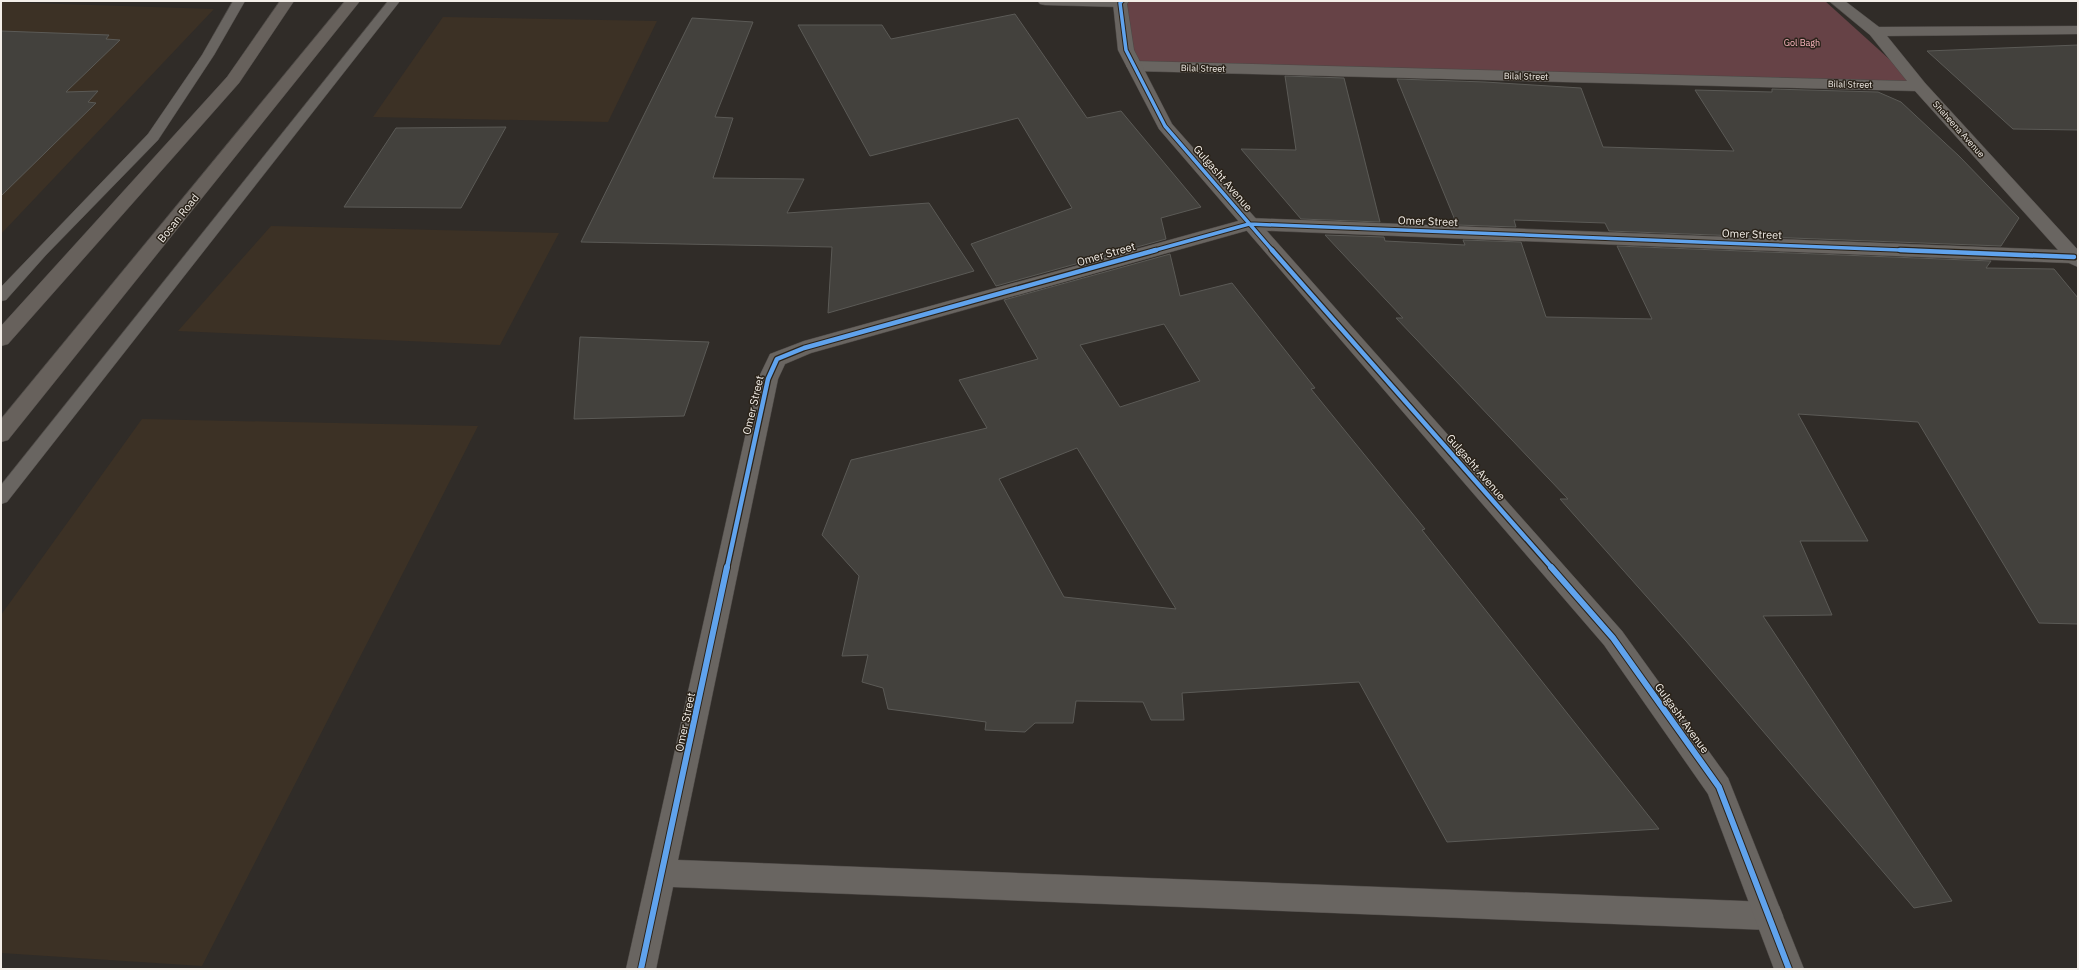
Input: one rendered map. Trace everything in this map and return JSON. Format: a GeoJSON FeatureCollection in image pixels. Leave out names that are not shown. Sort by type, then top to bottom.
{"type":"FeatureCollection","features":[{"type":"Feature","properties":{"kind":"main road"},"geometry":{"type":"LineString","coordinates":[[1,339],[233,80],[287,1]]}},
{"type":"Feature","properties":{"kind":"main road","name":"Bosan Road"},"geometry":{"type":"LineString","coordinates":[[1,434],[353,1]]}},
{"type":"Feature","properties":{"kind":"street"},"geometry":{"type":"LineString","coordinates":[[1044,1],[1121,2]]}},
{"type":"Feature","properties":{"kind":"street","name":"Shaheena Avenue"},"geometry":{"type":"LineString","coordinates":[[1836,1],[1875,32],[1919,86],[2076,259]]}},
{"type":"Feature","properties":{"kind":"street","name":"Gulgasht Avenue"},"geometry":{"type":"LineString","coordinates":[[1121,2],[1126,50],[1165,126],[1249,224],[1613,638],[1719,787],[1790,969]]}},
{"type":"Feature","properties":{"kind":"street"},"geometry":{"type":"LineString","coordinates":[[1875,32],[2078,30]]}},
{"type":"Feature","properties":{"kind":"street","name":"Bilal Street"},"geometry":{"type":"LineString","coordinates":[[1134,66],[1919,86]]}},
{"type":"Feature","properties":{"kind":"street","name":"Omer Street"},"geometry":{"type":"LineString","coordinates":[[641,969],[663,873],[768,379],[777,359],[804,348],[1249,224],[2076,259]]}},
{"type":"Feature","properties":{"kind":"street"},"geometry":{"type":"LineString","coordinates":[[663,873],[1769,916]]}},
{"type":"Feature","properties":{"kind":"lane"},"geometry":{"type":"LineString","coordinates":[[1,296],[153,136],[208,56],[239,1]]}},
{"type":"Feature","properties":{"kind":"lane"},"geometry":{"type":"LineString","coordinates":[[1,497],[394,1]]}},
{"type":"Feature","properties":{"kind":"shaded area"},"geometry":{"type":"Polygon","coordinates":[[[1,2],[214,9],[1,234],[1,2]]]}},
{"type":"Feature","properties":{"kind":"shaded area"},"geometry":{"type":"Polygon","coordinates":[[[443,17],[657,21],[608,122],[373,117],[443,17]]]}},
{"type":"Feature","properties":{"kind":"shaded area"},"geometry":{"type":"Polygon","coordinates":[[[271,226],[559,233],[500,345],[178,331],[271,226]]]}},
{"type":"Feature","properties":{"kind":"shaded area"},"geometry":{"type":"Polygon","coordinates":[[[142,419],[478,426],[202,966],[1,953],[1,615],[142,419]]]}},
{"type":"Feature","properties":{"kind":"green space","name":"Gol Bagh"},"geometry":{"type":"Polygon","coordinates":[[[1122,1],[1825,1],[1919,86],[1134,66],[1122,1]]]}},
{"type":"Feature","properties":{"kind":"building"},"geometry":{"type":"Polygon","coordinates":[[[1015,14],[1087,118],[1121,111],[1201,207],[1161,218],[1166,239],[996,286],[971,244],[1072,208],[1018,118],[870,156],[798,25],[882,25],[891,39],[1015,14]]]}},
{"type":"Feature","properties":{"kind":"building"},"geometry":{"type":"Polygon","coordinates":[[[692,18],[753,22],[715,117],[733,118],[713,178],[804,179],[787,213],[929,203],[974,271],[828,313],[832,247],[581,242],[692,18]]]}},
{"type":"Feature","properties":{"kind":"building"},"geometry":{"type":"Polygon","coordinates":[[[1,31],[109,35],[106,39],[120,40],[66,92],[98,91],[88,102],[96,103],[1,196],[1,31]]]}},
{"type":"Feature","properties":{"kind":"building"},"geometry":{"type":"Polygon","coordinates":[[[2078,45],[2078,130],[2013,129],[1927,51],[2078,45]]]}},
{"type":"Feature","properties":{"kind":"building"},"geometry":{"type":"Polygon","coordinates":[[[1285,76],[1344,78],[1380,222],[1301,219],[1241,149],[1296,150],[1285,76]]]}},
{"type":"Feature","properties":{"kind":"building"},"geometry":{"type":"Polygon","coordinates":[[[1397,79],[1485,82],[1581,88],[1603,147],[1734,151],[1695,90],[1772,92],[1772,89],[1878,92],[1901,102],[1959,156],[2019,218],[2001,246],[1609,231],[1605,223],[1514,220],[1516,227],[1457,225],[1397,79]]]}},
{"type":"Feature","properties":{"kind":"building"},"geometry":{"type":"Polygon","coordinates":[[[506,127],[461,208],[344,207],[396,128],[506,127]]]}},
{"type":"Feature","properties":{"kind":"building"},"geometry":{"type":"Polygon","coordinates":[[[1325,235],[1384,237],[1385,241],[1465,245],[1463,240],[1521,242],[1546,317],[1652,319],[1617,246],[1991,261],[1986,268],[2054,269],[2078,298],[2078,624],[2039,623],[1918,422],[1798,414],[1868,541],[1800,541],[1832,615],[1763,616],[1952,901],[1914,908],[1686,641],[1560,499],[1568,499],[1396,318],[1403,318],[1325,235]]]}},
{"type":"Feature","properties":{"kind":"building"},"geometry":{"type":"Polygon","coordinates":[[[1170,254],[1180,296],[1232,283],[1315,388],[1311,389],[1425,529],[1422,530],[1659,829],[1447,842],[1359,682],[1182,693],[1184,720],[1151,720],[1143,702],[1076,701],[1073,723],[1035,723],[1025,732],[985,730],[986,722],[888,709],[883,688],[862,682],[868,655],[842,656],[859,576],[822,535],[851,460],[987,428],[959,380],[1038,359],[1004,300],[1170,254]],[[1164,324],[1080,345],[1120,407],[1200,381],[1164,324]],[[1077,448],[999,479],[1064,597],[1176,609],[1077,448]]]}},
{"type":"Feature","properties":{"kind":"building"},"geometry":{"type":"Polygon","coordinates":[[[580,337],[709,342],[684,416],[574,419],[580,337]]]}},
{"type":"Feature","properties":{"kind":"cycle path"},"geometry":{"type":"LineString","coordinates":[[1122,1],[1120,3],[1126,50],[1165,126],[1249,224],[1613,638],[1719,787],[1789,969]]}},
{"type":"Feature","properties":{"kind":"cycle path"},"geometry":{"type":"LineString","coordinates":[[641,969],[768,379],[777,359],[804,348],[1249,224],[2074,257]]}}]}
